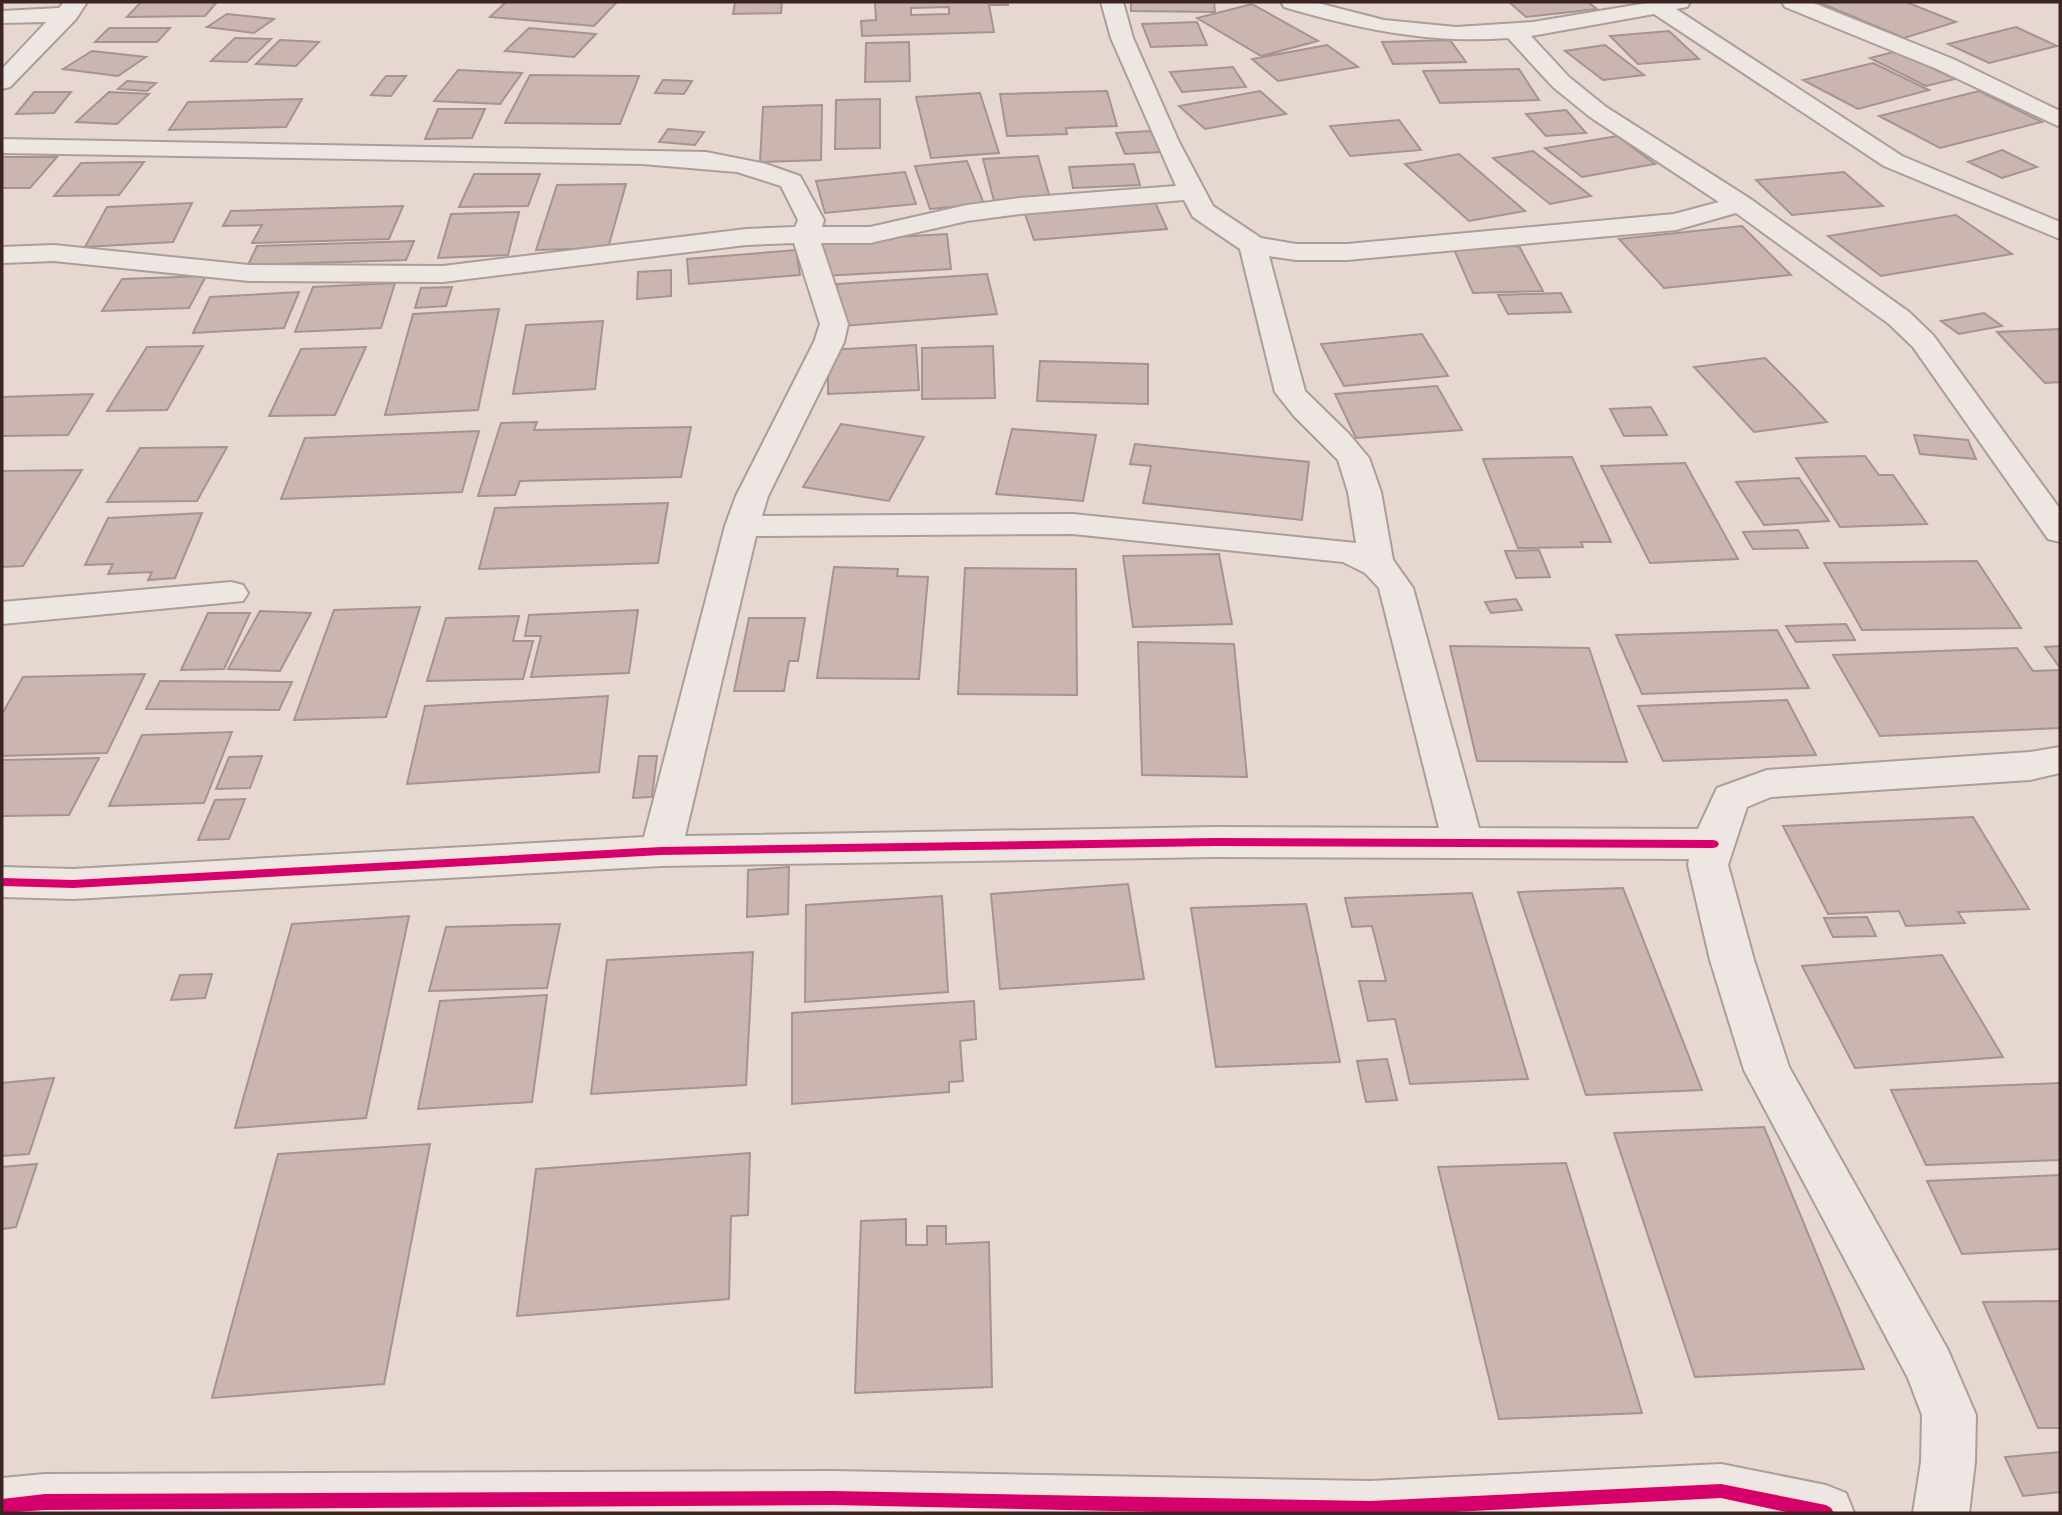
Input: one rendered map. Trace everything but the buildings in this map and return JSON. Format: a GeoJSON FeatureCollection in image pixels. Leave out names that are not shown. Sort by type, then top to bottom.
{"type":"FeatureCollection","features":[{"type":"Feature","properties":{"kind":"street"},"geometry":{"type":"LineString","coordinates":[[1112,2],[1122,38],[1167,142],[1202,211],[1253,246],[1296,252],[1347,252],[1676,222],[1741,204]]}},
{"type":"Feature","properties":{"kind":"street"},"geometry":{"type":"LineString","coordinates":[[1292,2],[1387,27],[1514,31],[1625,16],[1669,4],[1893,161],[2060,231]]}},
{"type":"Feature","properties":{"kind":"street"},"geometry":{"type":"LineString","coordinates":[[1793,2],[1945,64],[2060,120]]}},
{"type":"Feature","properties":{"kind":"street"},"geometry":{"type":"LineString","coordinates":[[2,17],[72,8]]}},
{"type":"Feature","properties":{"kind":"street"},"geometry":{"type":"LineString","coordinates":[[2,82],[72,8]]}},
{"type":"Feature","properties":{"kind":"street"},"geometry":{"type":"LineString","coordinates":[[1514,31],[1561,82],[1598,112],[1741,204],[1899,317],[1923,341],[2060,532]]}},
{"type":"Feature","properties":{"kind":"street"},"geometry":{"type":"LineString","coordinates":[[2,146],[367,150],[679,160],[745,165],[774,172],[791,181],[811,220],[805,235],[834,324],[829,342],[810,375],[752,496],[742,526],[732,557],[661,851]]}},
{"type":"Feature","properties":{"kind":"street"},"geometry":{"type":"LineString","coordinates":[[2,255],[54,253],[250,273],[443,274],[746,237],[870,234],[967,213],[1020,206],[1193,192]]}},
{"type":"Feature","properties":{"kind":"street"},"geometry":{"type":"LineString","coordinates":[[1253,246],[1290,392],[1303,412],[1336,438],[1355,460],[1376,563]]}},
{"type":"Feature","properties":{"kind":"street"},"geometry":{"type":"LineString","coordinates":[[742,526],[1073,524],[1350,552],[1376,563],[1391,577],[1396,588],[1463,843]]}},
{"type":"Feature","properties":{"kind":"street"},"geometry":{"type":"LineString","coordinates":[[2,613],[231,593]]}},
{"type":"Feature","properties":{"kind":"street"},"geometry":{"type":"LineString","coordinates":[[1941,1513],[1948,1462],[1949,1415],[1930,1367],[1767,1070],[1732,961],[1709,865],[1713,844],[1731,798],[1767,784],[2029,766],[2060,760]]}},
{"type":"Feature","properties":{"kind":"street"},"geometry":{"type":"LineString","coordinates":[[2,882],[73,884],[661,851],[1215,842],[1713,844]]}},
{"type":"Feature","properties":{"kind":"street"},"geometry":{"type":"LineString","coordinates":[[2,1506],[59,1502],[833,1498],[1370,1509],[1721,1491],[1808,1511]]}},
{"type":"Feature","properties":{"kind":"cycle path"},"geometry":{"type":"LineString","coordinates":[[2,882],[73,884],[661,851],[1215,842],[1713,844]]}},
{"type":"Feature","properties":{"kind":"cycle path"},"geometry":{"type":"LineString","coordinates":[[2,1506],[45,1502],[833,1498],[1370,1509],[1721,1491],[1826,1513]]}}]}
